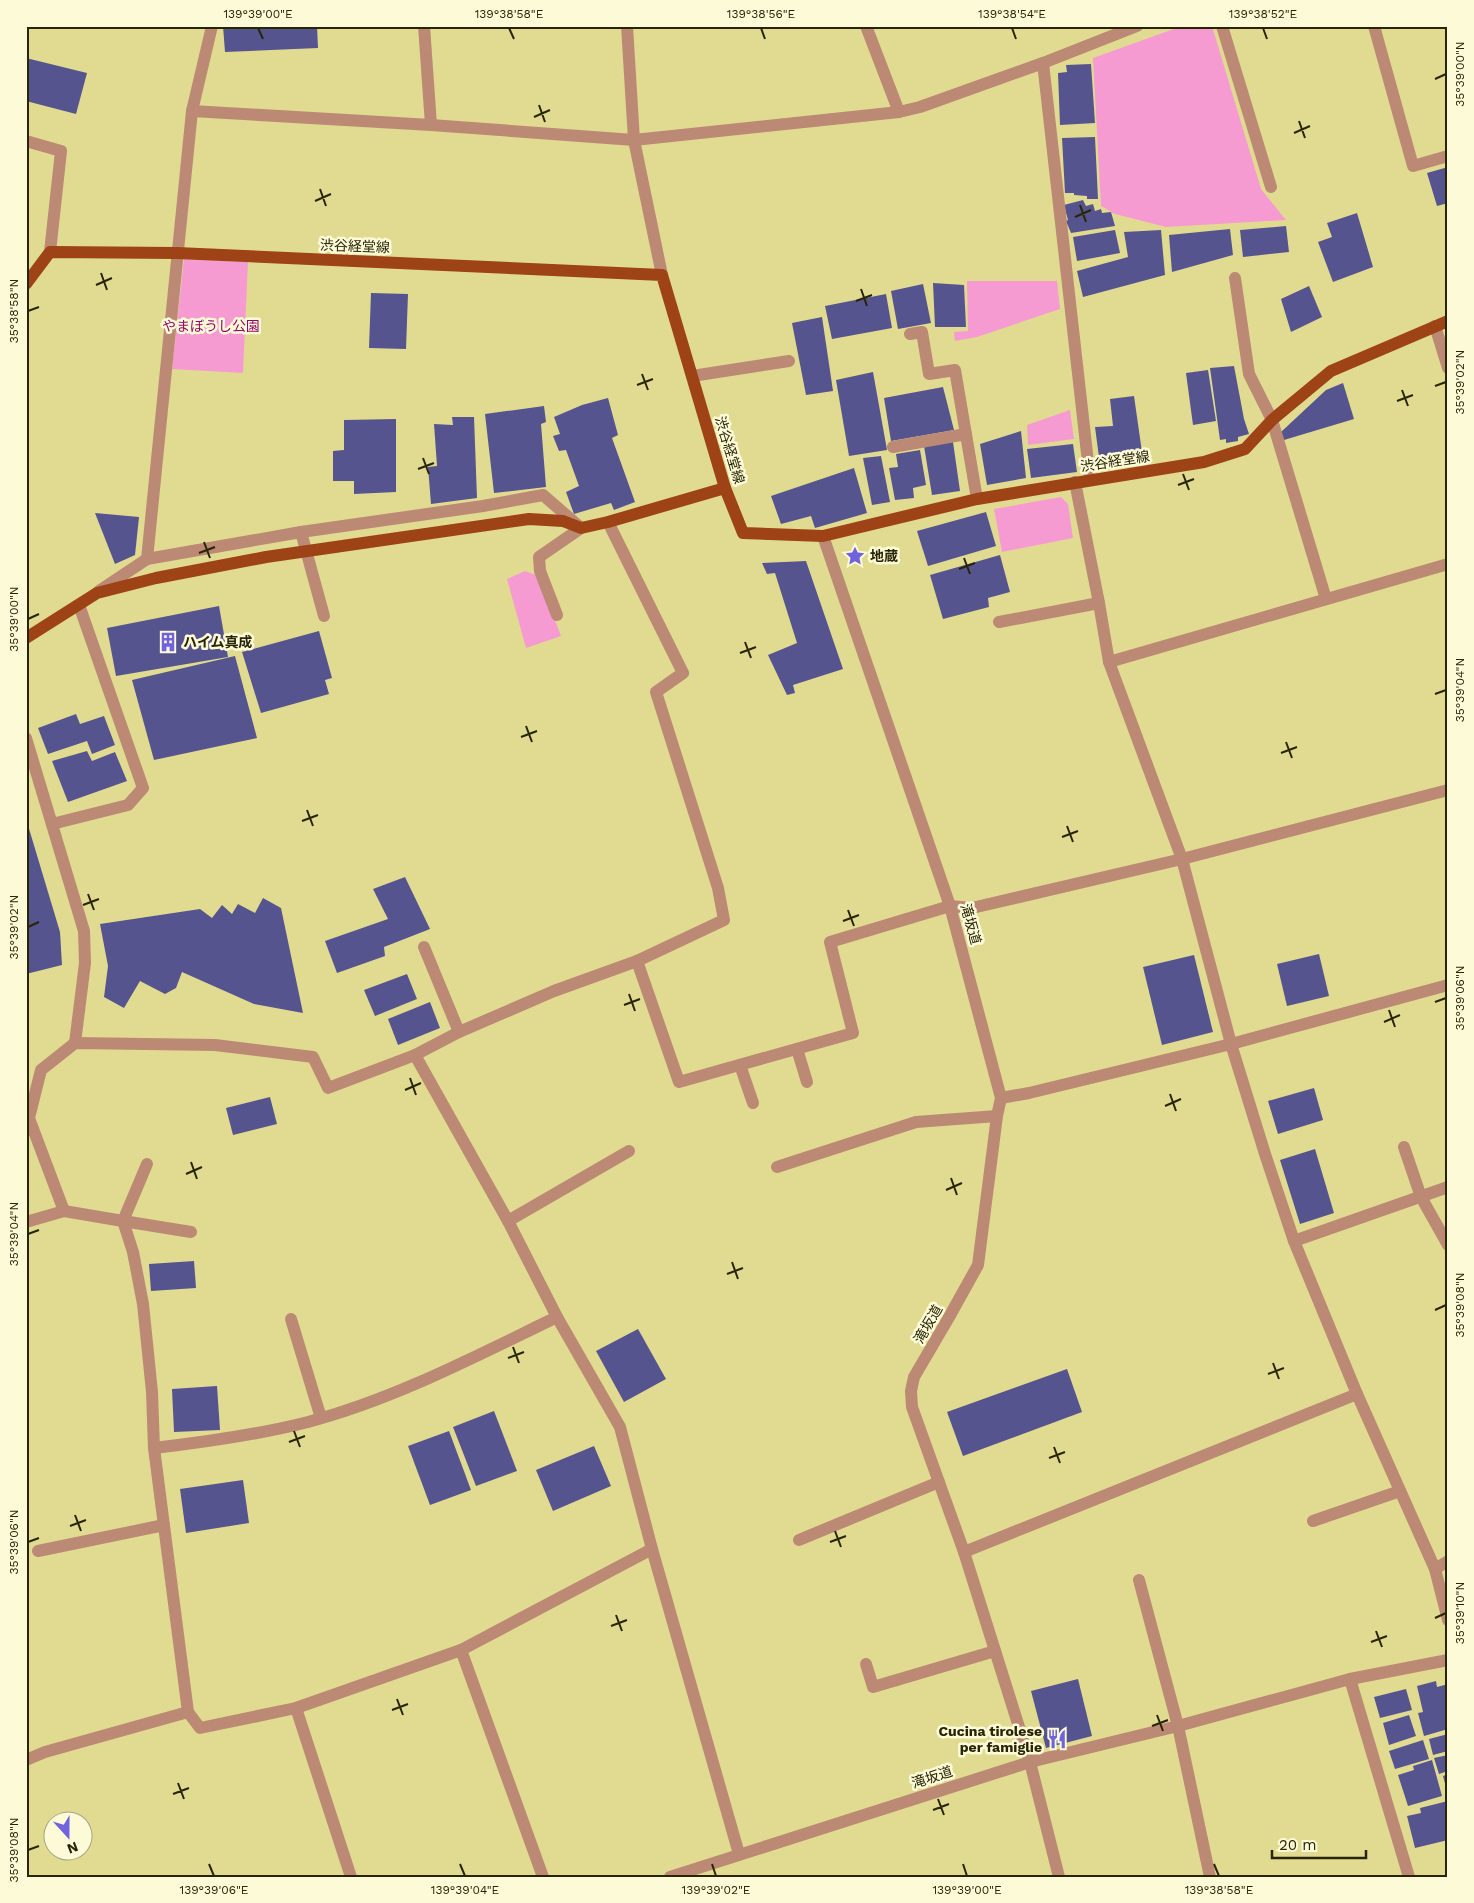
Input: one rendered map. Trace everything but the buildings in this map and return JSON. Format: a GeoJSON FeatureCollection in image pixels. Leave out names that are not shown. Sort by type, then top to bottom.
{"type":"FeatureCollection","features":[{"type":"Feature","properties":{"kind":"main road","name":"渋谷経堂線"},"geometry":{"type":"LineString","coordinates":[[50,252],[177,253],[662,274],[725,488],[742,533],[823,536],[977,499],[1204,462],[1245,449],[1272,420],[1331,371],[1448,321]]}},
{"type":"Feature","properties":{"kind":"main road"},"geometry":{"type":"LineString","coordinates":[[26,284],[50,252]]}},
{"type":"Feature","properties":{"kind":"main road"},"geometry":{"type":"LineString","coordinates":[[26,638],[97,593],[214,566],[529,519],[563,521],[581,528],[725,488]]}},
{"type":"Feature","properties":{"kind":"street"},"geometry":{"type":"LineString","coordinates":[[147,559],[192,111],[212,26]]}},
{"type":"Feature","properties":{"kind":"street"},"geometry":{"type":"LineString","coordinates":[[424,26],[431,125]]}},
{"type":"Feature","properties":{"kind":"street"},"geometry":{"type":"LineString","coordinates":[[627,26],[634,140],[662,274]]}},
{"type":"Feature","properties":{"kind":"street"},"geometry":{"type":"LineString","coordinates":[[866,26],[899,112]]}},
{"type":"Feature","properties":{"kind":"street"},"geometry":{"type":"LineString","coordinates":[[192,111],[431,125],[634,140],[899,112],[920,107],[1044,63],[1137,26]]}},
{"type":"Feature","properties":{"kind":"street"},"geometry":{"type":"LineString","coordinates":[[1222,26],[1271,187]]}},
{"type":"Feature","properties":{"kind":"street"},"geometry":{"type":"LineString","coordinates":[[1374,26],[1413,166],[1448,156]]}},
{"type":"Feature","properties":{"kind":"street"},"geometry":{"type":"LineString","coordinates":[[1044,63],[1090,480]]}},
{"type":"Feature","properties":{"kind":"street"},"geometry":{"type":"LineString","coordinates":[[26,141],[61,151],[50,252]]}},
{"type":"Feature","properties":{"kind":"street"},"geometry":{"type":"LineString","coordinates":[[1235,278],[1249,374],[1272,420],[1326,599]]}},
{"type":"Feature","properties":{"kind":"street"},"geometry":{"type":"LineString","coordinates":[[1435,326],[1448,368]]}},
{"type":"Feature","properties":{"kind":"street"},"geometry":{"type":"LineString","coordinates":[[910,334],[922,332],[929,374],[955,370],[977,499]]}},
{"type":"Feature","properties":{"kind":"street"},"geometry":{"type":"LineString","coordinates":[[692,376],[789,361]]}},
{"type":"Feature","properties":{"kind":"street"},"geometry":{"type":"LineString","coordinates":[[894,447],[966,434]]}},
{"type":"Feature","properties":{"kind":"street"},"geometry":{"type":"LineString","coordinates":[[1075,482],[1109,662],[1182,859],[1231,1044],[1294,1242],[1357,1394],[1435,1569],[1448,1620]]}},
{"type":"Feature","properties":{"kind":"street"},"geometry":{"type":"LineString","coordinates":[[97,593],[147,559],[300,532],[483,506],[543,495],[581,528],[539,557],[540,570],[557,615]]}},
{"type":"Feature","properties":{"kind":"street"},"geometry":{"type":"LineString","coordinates":[[64,1211],[29,1118],[41,1070],[75,1043],[215,1045],[313,1057],[328,1088],[415,1055],[459,1032],[554,991],[637,961],[724,920],[718,888],[656,692],[682,673],[608,522]]}},
{"type":"Feature","properties":{"kind":"street"},"geometry":{"type":"LineString","coordinates":[[300,532],[324,616]]}},
{"type":"Feature","properties":{"kind":"street","name":"滝坂道"},"geometry":{"type":"LineString","coordinates":[[673,1876],[1030,1762],[964,1552],[912,1407],[911,1391],[914,1377],[978,1265],[997,1116],[1001,1098],[950,906],[823,536]]}},
{"type":"Feature","properties":{"kind":"street"},"geometry":{"type":"LineString","coordinates":[[1109,662],[1448,564]]}},
{"type":"Feature","properties":{"kind":"street"},"geometry":{"type":"LineString","coordinates":[[999,622],[1099,603]]}},
{"type":"Feature","properties":{"kind":"street"},"geometry":{"type":"LineString","coordinates":[[52,824],[128,805],[143,788],[79,605]]}},
{"type":"Feature","properties":{"kind":"street"},"geometry":{"type":"LineString","coordinates":[[26,738],[84,931],[85,963],[75,1043]]}},
{"type":"Feature","properties":{"kind":"street"},"geometry":{"type":"LineString","coordinates":[[637,961],[679,1082],[853,1034],[830,942],[950,906],[972,908],[1182,859],[1448,790]]}},
{"type":"Feature","properties":{"kind":"street"},"geometry":{"type":"LineString","coordinates":[[424,947],[459,1032]]}},
{"type":"Feature","properties":{"kind":"street"},"geometry":{"type":"LineString","coordinates":[[1001,1098],[1231,1044],[1448,985]]}},
{"type":"Feature","properties":{"kind":"street"},"geometry":{"type":"LineString","coordinates":[[797,1049],[807,1082]]}},
{"type":"Feature","properties":{"kind":"street"},"geometry":{"type":"LineString","coordinates":[[415,1055],[508,1221],[557,1317],[620,1427],[652,1549],[739,1854]]}},
{"type":"Feature","properties":{"kind":"street"},"geometry":{"type":"LineString","coordinates":[[740,1065],[753,1103]]}},
{"type":"Feature","properties":{"kind":"street"},"geometry":{"type":"LineString","coordinates":[[777,1167],[916,1122],[997,1116]]}},
{"type":"Feature","properties":{"kind":"street"},"geometry":{"type":"LineString","coordinates":[[1404,1147],[1421,1197],[1448,1245]]}},
{"type":"Feature","properties":{"kind":"street"},"geometry":{"type":"LineString","coordinates":[[508,1221],[628,1150]]}},
{"type":"Feature","properties":{"kind":"street"},"geometry":{"type":"LineString","coordinates":[[147,1164],[123,1221],[133,1252],[143,1304],[152,1392],[154,1448],[188,1712],[200,1728],[296,1708],[461,1650],[652,1549]]}},
{"type":"Feature","properties":{"kind":"street"},"geometry":{"type":"LineString","coordinates":[[1294,1242],[1448,1187]]}},
{"type":"Feature","properties":{"kind":"street"},"geometry":{"type":"LineString","coordinates":[[26,1222],[64,1211],[191,1232]]}},
{"type":"Feature","properties":{"kind":"street"},"geometry":{"type":"LineString","coordinates":[[154,1448],[234,1438],[321,1418],[363,1405],[452,1368],[557,1317]]}},
{"type":"Feature","properties":{"kind":"street"},"geometry":{"type":"LineString","coordinates":[[291,1319],[321,1418]]}},
{"type":"Feature","properties":{"kind":"street"},"geometry":{"type":"LineString","coordinates":[[964,1552],[1357,1394]]}},
{"type":"Feature","properties":{"kind":"street"},"geometry":{"type":"LineString","coordinates":[[799,1540],[939,1482]]}},
{"type":"Feature","properties":{"kind":"street"},"geometry":{"type":"LineString","coordinates":[[1313,1521],[1400,1490]]}},
{"type":"Feature","properties":{"kind":"street"},"geometry":{"type":"LineString","coordinates":[[38,1551],[164,1525]]}},
{"type":"Feature","properties":{"kind":"street"},"geometry":{"type":"LineString","coordinates":[[1435,1569],[1448,1561]]}},
{"type":"Feature","properties":{"kind":"street"},"geometry":{"type":"LineString","coordinates":[[1139,1580],[1178,1726],[1210,1877]]}},
{"type":"Feature","properties":{"kind":"street"},"geometry":{"type":"LineString","coordinates":[[461,1650],[544,1877]]}},
{"type":"Feature","properties":{"kind":"street"},"geometry":{"type":"LineString","coordinates":[[866,1664],[873,1687],[995,1651]]}},
{"type":"Feature","properties":{"kind":"street"},"geometry":{"type":"LineString","coordinates":[[1059,1877],[1030,1762],[1178,1726],[1350,1678],[1448,1660]]}},
{"type":"Feature","properties":{"kind":"street"},"geometry":{"type":"LineString","coordinates":[[1350,1678],[1410,1877]]}},
{"type":"Feature","properties":{"kind":"street"},"geometry":{"type":"LineString","coordinates":[[296,1708],[351,1877]]}},
{"type":"Feature","properties":{"kind":"street"},"geometry":{"type":"LineString","coordinates":[[26,1760],[45,1752],[188,1712]]}},
{"type":"Feature","properties":{"kind":"green space"},"geometry":{"type":"Polygon","coordinates":[[[1182,26],[1212,26],[1261,189],[1286,220],[1166,227],[1115,214],[1101,206],[1093,58],[1182,26]]]}},
{"type":"Feature","properties":{"kind":"green space","name":"やまぼうし公園"},"geometry":{"type":"Polygon","coordinates":[[[184,259],[248,262],[243,373],[172,369],[184,259]]]}},
{"type":"Feature","properties":{"kind":"green space"},"geometry":{"type":"Polygon","coordinates":[[[967,281],[1057,281],[1060,309],[977,337],[955,341],[954,332],[968,331],[967,281]]]}},
{"type":"Feature","properties":{"kind":"green space"},"geometry":{"type":"Polygon","coordinates":[[[1070,410],[1074,439],[1028,445],[1027,425],[1070,410]]]}},
{"type":"Feature","properties":{"kind":"green space"},"geometry":{"type":"Polygon","coordinates":[[[1061,497],[1068,504],[1073,538],[1002,552],[994,509],[1061,497]]]}},
{"type":"Feature","properties":{"kind":"green space"},"geometry":{"type":"Polygon","coordinates":[[[525,571],[538,576],[561,636],[526,648],[507,579],[525,571]]]}},
{"type":"Feature","properties":{"kind":"place","name":"地蔵"},"geometry":{"type":"Point","coordinates":[855,556]}},
{"type":"Feature","properties":{"kind":"place","name":"ハイム真成"},"geometry":{"type":"Point","coordinates":[168,642]}},
{"type":"Feature","properties":{"kind":"place","name":"Cucina tirolese per famiglie"},"geometry":{"type":"Point","coordinates":[1057,1739]}}]}
